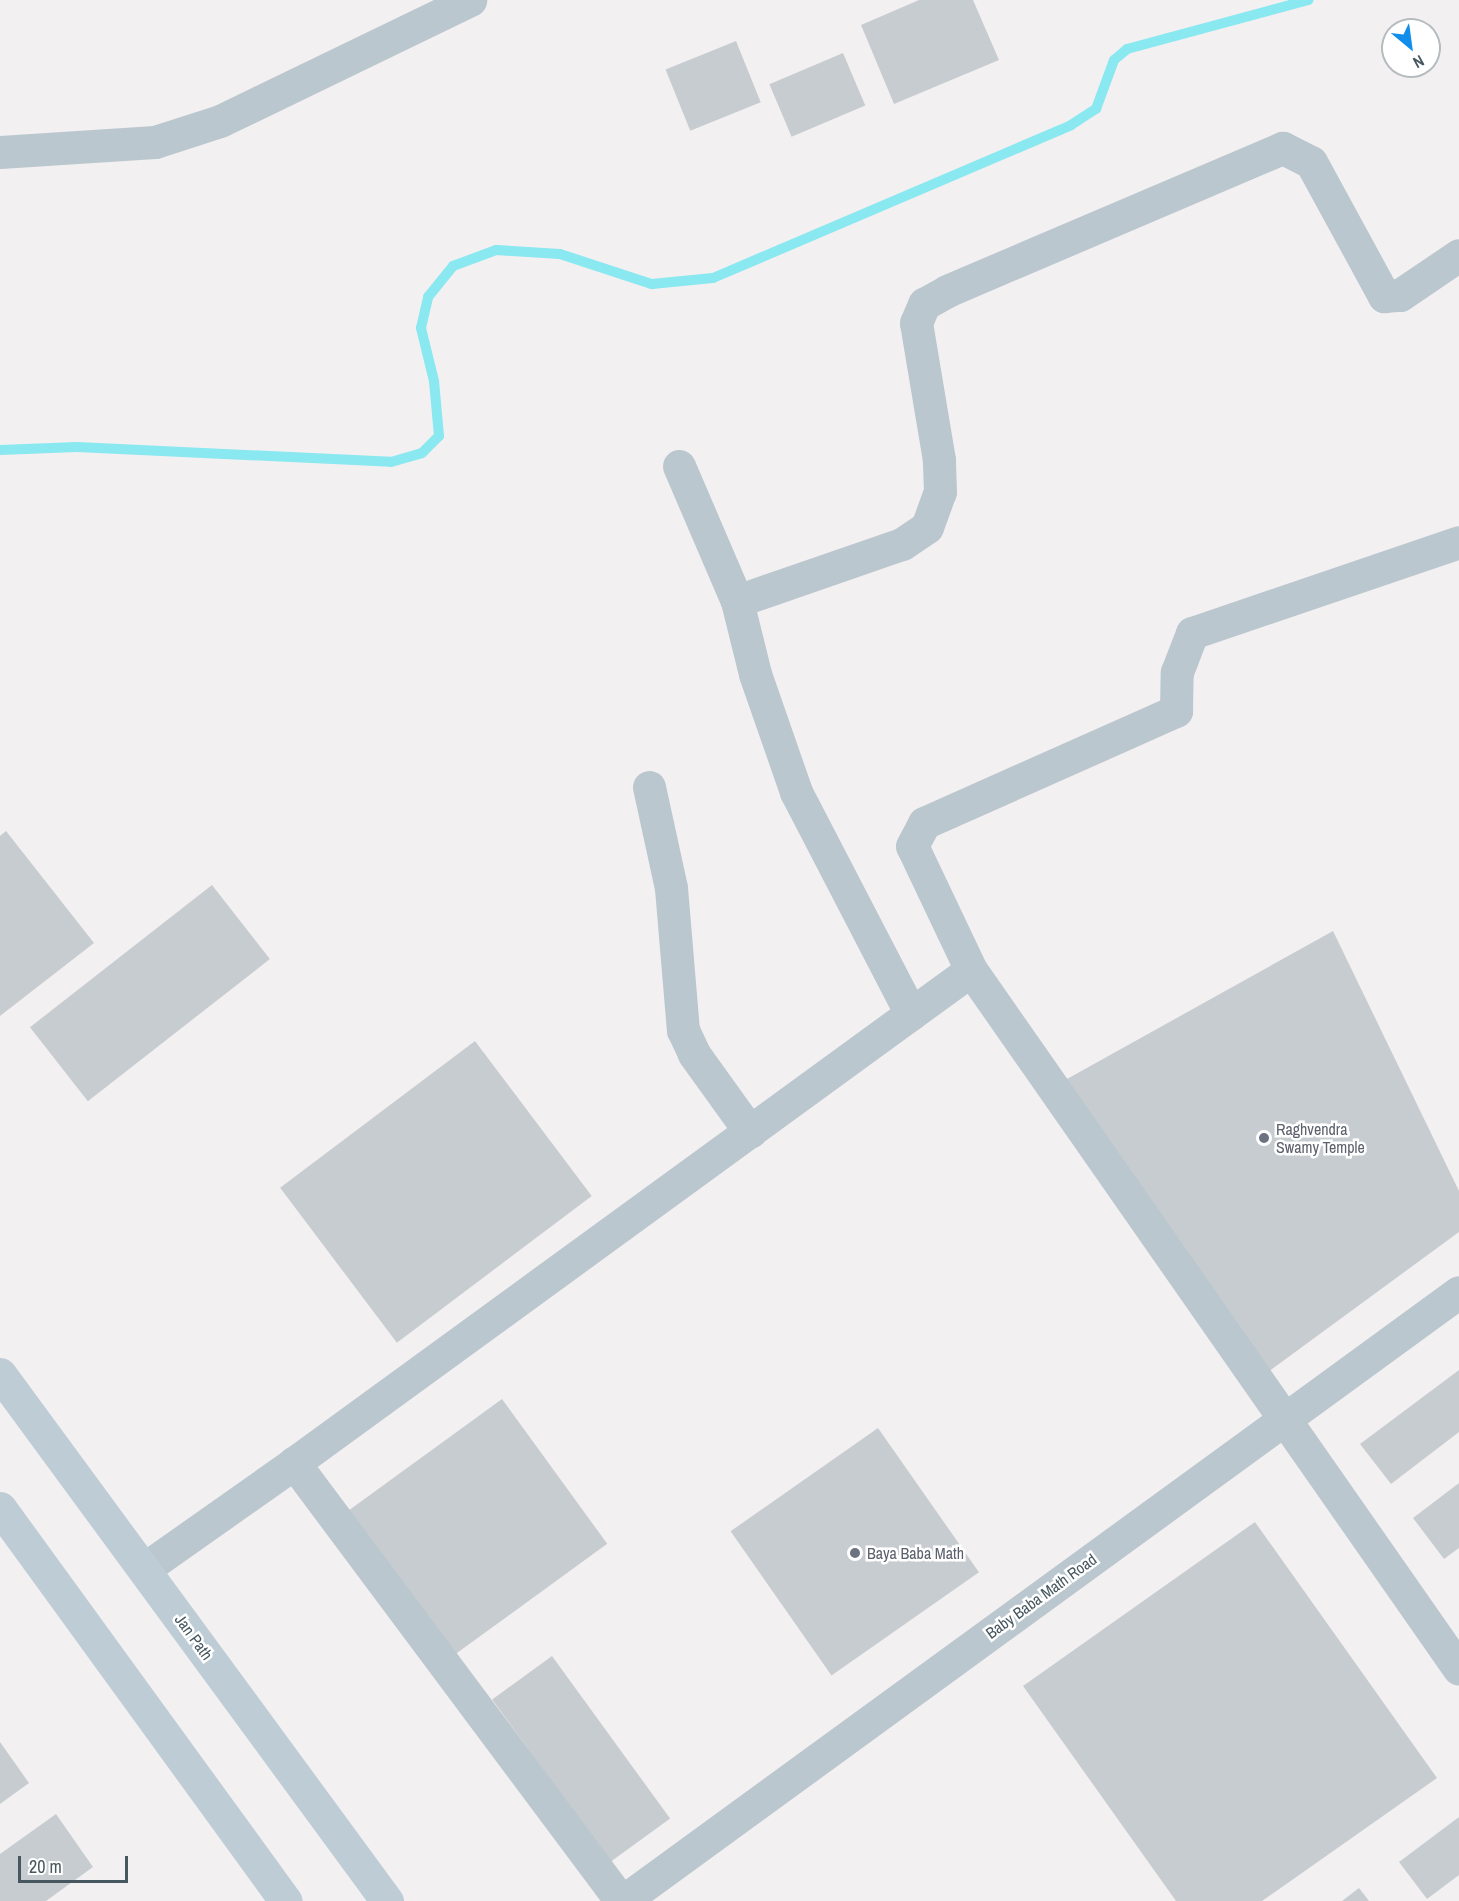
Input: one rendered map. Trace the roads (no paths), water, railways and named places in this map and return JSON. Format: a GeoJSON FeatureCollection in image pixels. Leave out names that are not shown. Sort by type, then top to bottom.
{"type":"FeatureCollection","features":[{"type":"Feature","properties":{"kind":"main road","name":"Jan Path"},"geometry":{"type":"LineString","coordinates":[[0,1374],[387,1901]]}},
{"type":"Feature","properties":{"kind":"main road"},"geometry":{"type":"LineString","coordinates":[[0,1508],[286,1901]]}},
{"type":"Feature","properties":{"kind":"street"},"geometry":{"type":"LineString","coordinates":[[0,152],[155,142],[220,121],[470,0]]}},
{"type":"Feature","properties":{"kind":"street"},"geometry":{"type":"LineString","coordinates":[[737,601],[902,544],[927,527],[940,492],[939,460],[916,323],[924,304],[947,291],[1283,148],[1311,162],[1384,297],[1408,291],[1459,255]]}},
{"type":"Feature","properties":{"kind":"street"},"geometry":{"type":"LineString","coordinates":[[679,466],[737,601],[759,685],[796,792],[911,1014]]}},
{"type":"Feature","properties":{"kind":"street"},"geometry":{"type":"LineString","coordinates":[[1455,1654],[1282,1421],[971,970],[912,846],[924,823],[1176,711],[1177,672],[1192,633],[1459,542]]}},
{"type":"Feature","properties":{"kind":"street"},"geometry":{"type":"LineString","coordinates":[[649,787],[671,888],[683,1030],[694,1054],[750,1132]]}},
{"type":"Feature","properties":{"kind":"street"},"geometry":{"type":"LineString","coordinates":[[144,1569],[294,1463],[971,970]]}},
{"type":"Feature","properties":{"kind":"street","name":"Baby Baba Math Road"},"geometry":{"type":"LineString","coordinates":[[622,1901],[1459,1292]]}},
{"type":"Feature","properties":{"kind":"street"},"geometry":{"type":"LineString","coordinates":[[294,1463],[622,1901]]}},
{"type":"Feature","properties":{"kind":"waterway"},"geometry":{"type":"LineString","coordinates":[[0,450],[77,447],[391,462],[422,453],[439,436],[434,381],[421,328],[428,297],[453,266],[496,250],[560,254],[652,284],[713,278],[1071,125],[1096,109],[1114,60],[1127,49],[1308,0]]}},
{"type":"Feature","properties":{"kind":"place","name":"Raghvendra Swamy Temple"},"geometry":{"type":"Point","coordinates":[1264,1138]}},
{"type":"Feature","properties":{"kind":"place","name":"Baya Baba Math"},"geometry":{"type":"Point","coordinates":[855,1553]}}]}
